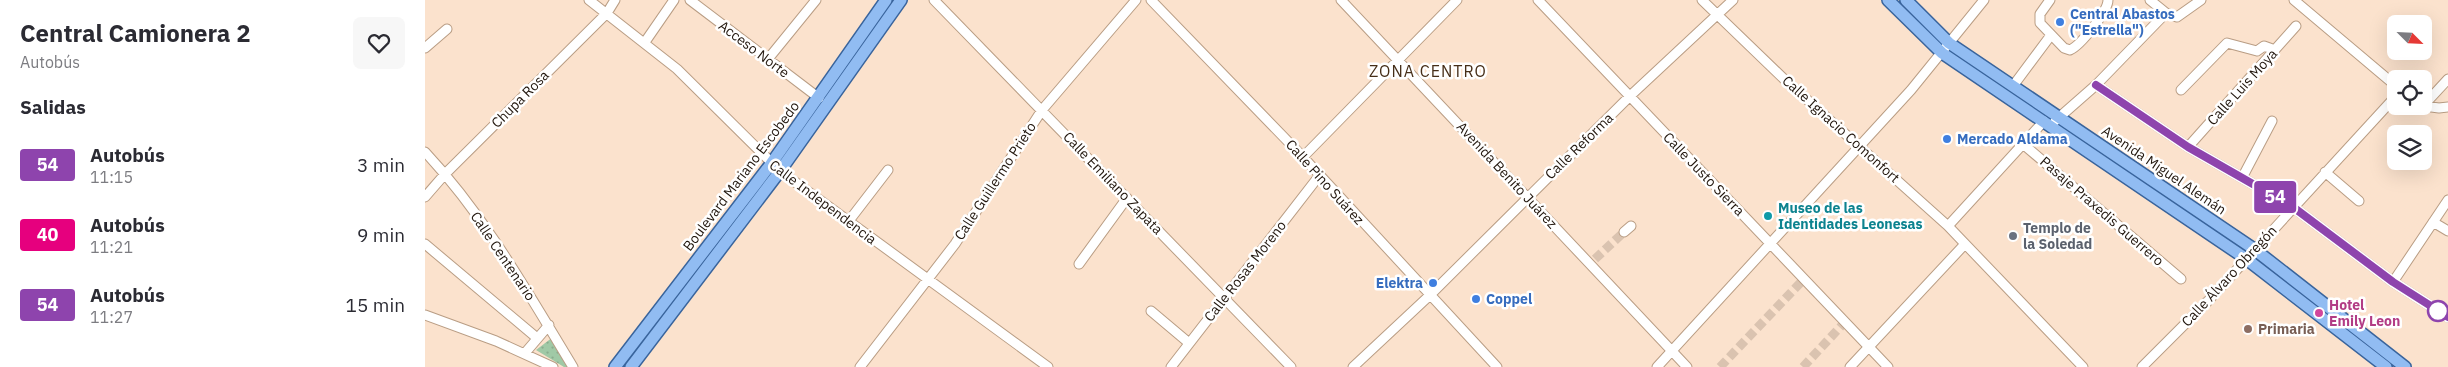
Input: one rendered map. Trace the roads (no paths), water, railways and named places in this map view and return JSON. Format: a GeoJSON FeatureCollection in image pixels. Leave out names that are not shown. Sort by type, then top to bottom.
{"type":"FeatureCollection","features":[{"type":"Feature","properties":{"kind":"main road","name":"Boulevard Mariano Escobedo"},"geometry":{"type":"LineString","coordinates":[[636,365],[775,167],[819,98],[886,0]]}},
{"type":"Feature","properties":{"kind":"main road","name":"Boulevard Mariano Escobedo"},"geometry":{"type":"LineString","coordinates":[[615,367],[775,167],[901,0]]}},
{"type":"Feature","properties":{"kind":"main road","name":"Avenida Miguel Alemán"},"geometry":{"type":"LineString","coordinates":[[1888,0],[1942,53],[2254,249],[2405,367]]}},
{"type":"Feature","properties":{"kind":"main road","name":"Avenida Miguel Alemán"},"geometry":{"type":"LineString","coordinates":[[1906,0],[1949,43],[2013,86],[2051,121],[2245,258],[2386,367]]}},
{"type":"Feature","properties":{"kind":"street","name":"Calle Independencia"},"geometry":{"type":"LineString","coordinates":[[589,0],[645,42],[702,92],[775,167],[1048,367]]}},
{"type":"Feature","properties":{"kind":"street","name":"Chupa Rosa"},"geometry":{"type":"LineString","coordinates":[[425,197],[445,174],[607,13],[615,0]]}},
{"type":"Feature","properties":{"kind":"street"},"geometry":{"type":"LineString","coordinates":[[645,42],[674,0]]}},
{"type":"Feature","properties":{"kind":"street","name":"Acceso Norte"},"geometry":{"type":"LineString","coordinates":[[690,0],[819,98]]}},
{"type":"Feature","properties":{"kind":"street"},"geometry":{"type":"LineString","coordinates":[[768,59],[816,0]]}},
{"type":"Feature","properties":{"kind":"street","name":"Calle Emiliano Zapata"},"geometry":{"type":"LineString","coordinates":[[933,0],[1291,367]]}},
{"type":"Feature","properties":{"kind":"street","name":"Calle Guillermo Prieto"},"geometry":{"type":"LineString","coordinates":[[860,367],[969,224],[1042,110],[1136,0]]}},
{"type":"Feature","properties":{"kind":"street","name":"Calle Pino Suárez"},"geometry":{"type":"LineString","coordinates":[[1151,0],[1303,157],[1429,296],[1497,367]]}},
{"type":"Feature","properties":{"kind":"street","name":"Avenida Benito Juárez"},"geometry":{"type":"LineString","coordinates":[[1341,0],[1527,196],[1593,261],[1687,367]]}},
{"type":"Feature","properties":{"kind":"street"},"geometry":{"type":"LineString","coordinates":[[1303,157],[1457,0]]}},
{"type":"Feature","properties":{"kind":"street","name":"Calle Justo Sierra"},"geometry":{"type":"LineString","coordinates":[[1538,0],[1770,243],[1867,352],[1888,367]]}},
{"type":"Feature","properties":{"kind":"street","name":"Calle Ignacio Comonfort"},"geometry":{"type":"LineString","coordinates":[[1702,0],[1785,79],[1948,226],[2083,367]]}},
{"type":"Feature","properties":{"kind":"street","name":"Calle Reforma"},"geometry":{"type":"LineString","coordinates":[[1353,367],[1429,296],[1527,196],[1630,96],[1733,0]]}},
{"type":"Feature","properties":{"kind":"street"},"geometry":{"type":"LineString","coordinates":[[1657,367],[1860,146],[1942,53],[1984,0]]}},
{"type":"Feature","properties":{"kind":"street"},"geometry":{"type":"LineString","coordinates":[[2050,0],[2044,6],[2039,19],[2041,25],[2064,48],[2073,49],[2105,10],[2108,0]]}},
{"type":"Feature","properties":{"kind":"street"},"geometry":{"type":"LineString","coordinates":[[2149,0],[2166,14],[2177,18],[2201,0]]}},
{"type":"Feature","properties":{"kind":"street"},"geometry":{"type":"LineString","coordinates":[[2294,0],[2387,78]]}},
{"type":"Feature","properties":{"kind":"street"},"geometry":{"type":"LineString","coordinates":[[1948,226],[2023,144],[2096,85],[2166,14]]}},
{"type":"Feature","properties":{"kind":"street","name":"Calle Luis Moya"},"geometry":{"type":"LineString","coordinates":[[2188,147],[2296,26]]}},
{"type":"Feature","properties":{"kind":"street"},"geometry":{"type":"LineString","coordinates":[[425,48],[447,28]]}},
{"type":"Feature","properties":{"kind":"street"},"geometry":{"type":"LineString","coordinates":[[2013,86],[2051,35]]}},
{"type":"Feature","properties":{"kind":"street"},"geometry":{"type":"LineString","coordinates":[[2181,90],[2227,43],[2257,51],[2264,46],[2275,50]]}},
{"type":"Feature","properties":{"kind":"street"},"geometry":{"type":"LineString","coordinates":[[2432,97],[2448,79]]}},
{"type":"Feature","properties":{"kind":"street"},"geometry":{"type":"LineString","coordinates":[[2096,85],[2188,147],[2293,207],[2393,282],[2448,317]]}},
{"type":"Feature","properties":{"kind":"street","name":"Calle Álvaro Obregón"},"geometry":{"type":"LineString","coordinates":[[2142,367],[2208,301],[2245,258],[2387,106]]}},
{"type":"Feature","properties":{"kind":"street"},"geometry":{"type":"LineString","coordinates":[[2443,108],[2448,114]]}},
{"type":"Feature","properties":{"kind":"street"},"geometry":{"type":"LineString","coordinates":[[2242,178],[2272,121]]}},
{"type":"Feature","properties":{"kind":"street","name":"Pasaje Praxedis Guerrero"},"geometry":{"type":"LineString","coordinates":[[2023,144],[2181,279]]}},
{"type":"Feature","properties":{"kind":"street","name":"Calle Centenario"},"geometry":{"type":"LineString","coordinates":[[425,152],[445,174],[502,252],[549,325],[568,365]]}},
{"type":"Feature","properties":{"kind":"street"},"geometry":{"type":"LineString","coordinates":[[848,222],[888,170]]}},
{"type":"Feature","properties":{"kind":"street"},"geometry":{"type":"LineString","coordinates":[[2325,172],[2359,202]]}},
{"type":"Feature","properties":{"kind":"street","name":"Calle Rosas Moreno"},"geometry":{"type":"LineString","coordinates":[[1171,367],[1319,176]]}},
{"type":"Feature","properties":{"kind":"street"},"geometry":{"type":"LineString","coordinates":[[1079,264],[1127,198]]}},
{"type":"Feature","properties":{"kind":"street"},"geometry":{"type":"LineString","coordinates":[[2393,282],[2448,200]]}},
{"type":"Feature","properties":{"kind":"street"},"geometry":{"type":"LineString","coordinates":[[2433,222],[2448,231]]}},
{"type":"Feature","properties":{"kind":"street"},"geometry":{"type":"LineString","coordinates":[[425,244],[537,338]]}},
{"type":"Feature","properties":{"kind":"street"},"geometry":{"type":"LineString","coordinates":[[1855,367],[1965,244]]}},
{"type":"Feature","properties":{"kind":"street"},"geometry":{"type":"LineString","coordinates":[[1151,311],[1189,343]]}},
{"type":"Feature","properties":{"kind":"street"},"geometry":{"type":"LineString","coordinates":[[425,315],[525,353],[553,367]]}},
{"type":"Feature","properties":{"kind":"street"},"geometry":{"type":"LineString","coordinates":[[525,353],[549,325]]}},
{"type":"Feature","properties":{"kind":"street"},"geometry":{"type":"LineString","coordinates":[[1850,367],[1867,352]]}},
{"type":"Feature","properties":{"kind":"street"},"geometry":{"type":"LineString","coordinates":[[624,354],[636,365]]}},
{"type":"Feature","properties":{"kind":"tunnel"},"geometry":{"type":"LineString","coordinates":[[1595,259],[1624,232]]}},
{"type":"Feature","properties":{"kind":"tunnel"},"geometry":{"type":"LineString","coordinates":[[1720,367],[1803,280]]}},
{"type":"Feature","properties":{"kind":"tunnel"},"geometry":{"type":"LineString","coordinates":[[1803,367],[1844,323]]}},
{"type":"Feature","properties":{"kind":"place","name":"Central Abastos (\"Estrella\")"},"geometry":{"type":"Point","coordinates":[2060,22]}},
{"type":"Feature","properties":{"kind":"place","name":"Mercado Aldama"},"geometry":{"type":"Point","coordinates":[1947,139]}},
{"type":"Feature","properties":{"kind":"place","name":"Museo de las Identidades Leonesas"},"geometry":{"type":"Point","coordinates":[1768,216]}},
{"type":"Feature","properties":{"kind":"place","name":"Templo de la Soledad"},"geometry":{"type":"Point","coordinates":[2013,236]}},
{"type":"Feature","properties":{"kind":"place","name":"Elektra"},"geometry":{"type":"Point","coordinates":[1433,283]}},
{"type":"Feature","properties":{"kind":"place","name":"Coppel"},"geometry":{"type":"Point","coordinates":[1476,299]}},
{"type":"Feature","properties":{"kind":"place","name":"Hotel Emily Leon"},"geometry":{"type":"Point","coordinates":[2319,313]}},
{"type":"Feature","properties":{"kind":"place","name":"Primaria"},"geometry":{"type":"Point","coordinates":[2248,329]}},
{"type":"Feature","properties":{"kind":"district","name":"ZONA CENTRO"},"geometry":{"type":"Point","coordinates":[1428,71]}}]}
